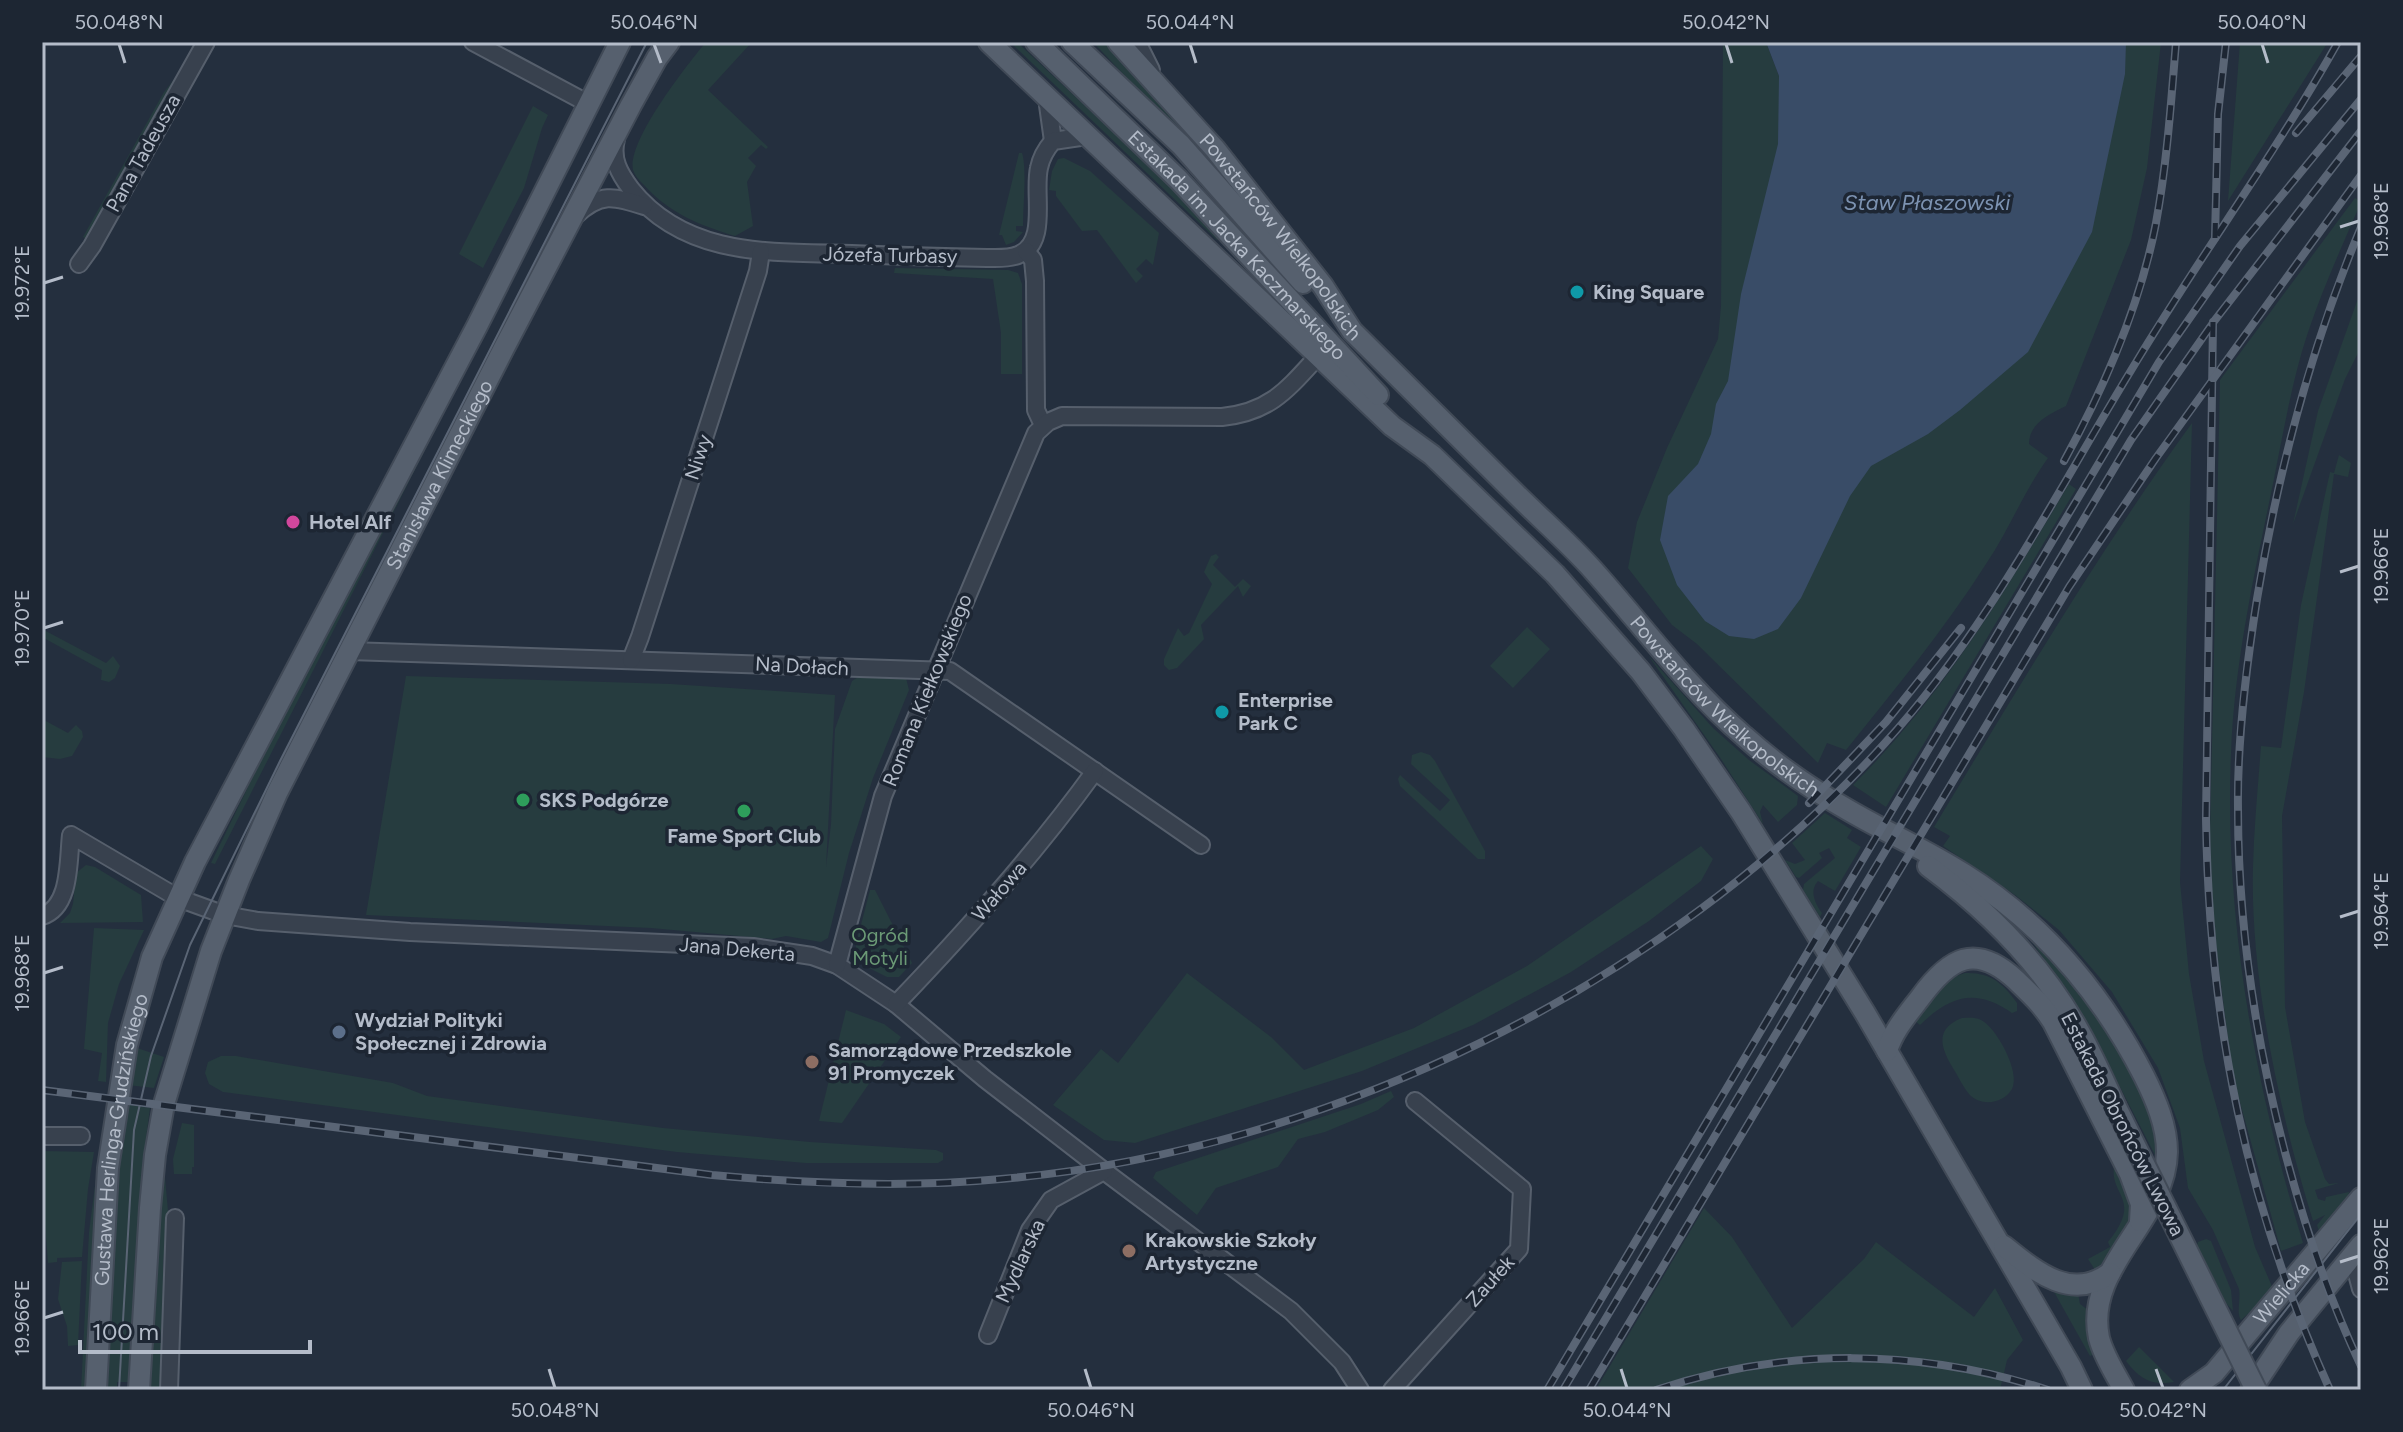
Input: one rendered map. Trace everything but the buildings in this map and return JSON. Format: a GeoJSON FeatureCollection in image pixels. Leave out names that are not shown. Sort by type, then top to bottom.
{"type":"FeatureCollection","features":[{"type":"Feature","properties":{"kind":"main road","name":"Stanisława Klimeckiego"},"geometry":{"type":"LineString","coordinates":[[178,898],[287,684],[477,326],[620,42]]}},
{"type":"Feature","properties":{"kind":"main road","name":"Stanisława Klimeckiego"},"geometry":{"type":"LineString","coordinates":[[225,915],[265,819],[349,651],[617,133],[657,58],[669,42]]}},
{"type":"Feature","properties":{"kind":"main road","name":"Powstańców Wielkopolskich"},"geometry":{"type":"LineString","coordinates":[[989,42],[1392,426],[1432,455],[1555,574],[1641,672],[1741,812],[1887,1051],[2082,1390]]}},
{"type":"Feature","properties":{"kind":"main road","name":"Estakada im. Jacka Kaczmarskiego"},"geometry":{"type":"LineString","coordinates":[[1036,42],[1204,207],[1432,455]]}},
{"type":"Feature","properties":{"kind":"main road","name":"Estakada im. Jacka Kaczmarskiego"},"geometry":{"type":"LineString","coordinates":[[1072,42],[1166,131],[1315,296],[1352,331]]}},
{"type":"Feature","properties":{"kind":"main road","name":"Powstańców Wielkopolskich"},"geometry":{"type":"LineString","coordinates":[[1118,42],[1215,149],[1323,286],[1352,331],[1591,568],[1720,714],[1805,784],[1965,874],[2030,923],[2080,978],[2116,1027],[2146,1081],[2166,1139],[2166,1159],[2160,1184],[2140,1225],[2110,1273],[2100,1298],[2099,1332],[2106,1357],[2124,1388]]}},
{"type":"Feature","properties":{"kind":"main road","name":"Estakada Obrońców Lwowa"},"geometry":{"type":"LineString","coordinates":[[1878,826],[1995,920],[2031,960],[2081,1034],[2254,1390]]}},
{"type":"Feature","properties":{"kind":"main road","name":"Gustawa Herlinga-Grudzińskiego"},"geometry":{"type":"LineString","coordinates":[[96,1390],[108,1168],[121,1074],[144,982],[178,898]]}},
{"type":"Feature","properties":{"kind":"main road","name":"Gustawa Herlinga-Grudzińskiego"},"geometry":{"type":"LineString","coordinates":[[139,1390],[150,1208],[160,1128],[171,1077],[225,915]]}},
{"type":"Feature","properties":{"kind":"main road"},"geometry":{"type":"LineString","coordinates":[[1887,1051],[1902,1022],[1933,980],[1947,967],[1973,958],[1986,959],[2003,968],[2040,1001],[2067,1048],[2136,1187],[2141,1204],[2140,1225]]}},
{"type":"Feature","properties":{"kind":"main road","name":"Wielicka"},"geometry":{"type":"LineString","coordinates":[[2208,1382],[2361,1198]]}},
{"type":"Feature","properties":{"kind":"main road"},"geometry":{"type":"LineString","coordinates":[[1995,1238],[2037,1272],[2062,1284],[2088,1284],[2110,1273]]}},
{"type":"Feature","properties":{"kind":"main road","name":"Wielicka"},"geometry":{"type":"LineString","coordinates":[[2254,1390],[2289,1333],[2361,1247]]}},
{"type":"Feature","properties":{"kind":"main road","name":"Powstańców Wielkopolskich"},"geometry":{"type":"LineString","coordinates":[[2071,1367],[2091,1390]]}},
{"type":"Feature","properties":{"kind":"main road"},"geometry":{"type":"LineString","coordinates":[[2190,1390],[2208,1382]]}},
{"type":"Feature","properties":{"kind":"street","name":"Pana Tadeusza"},"geometry":{"type":"LineString","coordinates":[[79,264],[206,42]]}},
{"type":"Feature","properties":{"kind":"street"},"geometry":{"type":"LineString","coordinates":[[473,42],[589,104]]}},
{"type":"Feature","properties":{"kind":"street"},"geometry":{"type":"LineString","coordinates":[[1137,42],[1159,86]]}},
{"type":"Feature","properties":{"kind":"street"},"geometry":{"type":"LineString","coordinates":[[1047,98],[1053,141],[1038,171],[1037,227],[1035,238],[1026,251],[1033,260],[1036,410],[1043,425],[1070,416],[1222,417],[1247,414],[1280,397],[1318,356]]}},
{"type":"Feature","properties":{"kind":"street","name":"Józefa Turbasy"},"geometry":{"type":"LineString","coordinates":[[617,133],[616,165],[646,207]]}},
{"type":"Feature","properties":{"kind":"street"},"geometry":{"type":"LineString","coordinates":[[1053,141],[1087,136]]}},
{"type":"Feature","properties":{"kind":"street","name":"Józefa Turbasy"},"geometry":{"type":"LineString","coordinates":[[573,218],[585,206],[608,197],[646,207],[674,226],[700,238],[761,252],[987,258],[1014,257],[1026,251]]}},
{"type":"Feature","properties":{"kind":"street","name":"Niwy"},"geometry":{"type":"LineString","coordinates":[[631,660],[758,271],[761,252]]}},
{"type":"Feature","properties":{"kind":"street","name":"Romana Kiełkowskiego"},"geometry":{"type":"LineString","coordinates":[[837,965],[883,796],[1031,441],[1043,425]]}},
{"type":"Feature","properties":{"kind":"street","name":"Na Dołach"},"geometry":{"type":"LineString","coordinates":[[349,651],[954,673],[1201,845]]}},
{"type":"Feature","properties":{"kind":"street","name":"Wałowa"},"geometry":{"type":"LineString","coordinates":[[896,1004],[997,894],[1095,771]]}},
{"type":"Feature","properties":{"kind":"street","name":"Jana Dekerta"},"geometry":{"type":"LineString","coordinates":[[42,916],[51,913],[61,902],[71,835],[178,898],[225,915],[258,921],[410,932],[753,947],[812,956],[837,965],[896,1004],[985,1079],[1291,1311],[1342,1362],[1360,1390]]}},
{"type":"Feature","properties":{"kind":"street","name":"Zaułek"},"geometry":{"type":"LineString","coordinates":[[1392,1390],[1519,1249],[1522,1189],[1415,1101]]}},
{"type":"Feature","properties":{"kind":"street"},"geometry":{"type":"LineString","coordinates":[[42,1136],[81,1136]]}},
{"type":"Feature","properties":{"kind":"street","name":"Mydlarska"},"geometry":{"type":"LineString","coordinates":[[988,1335],[1030,1230],[1051,1200],[1104,1171]]}},
{"type":"Feature","properties":{"kind":"street"},"geometry":{"type":"LineString","coordinates":[[169,1390],[175,1218]]}},
{"type":"Feature","properties":{"kind":"street"},"geometry":{"type":"LineString","coordinates":[[2361,1247],[2357,1274],[2361,1289]]}},
{"type":"Feature","properties":{"kind":"green space"},"geometry":{"type":"Polygon","coordinates":[[[630,42],[215,864],[211,863],[317,645],[630,42]]]}},
{"type":"Feature","properties":{"kind":"green space"},"geometry":{"type":"Polygon","coordinates":[[[706,42],[752,42],[708,90],[768,147],[766,149],[761,145],[748,158],[756,166],[747,182],[753,226],[735,236],[674,211],[637,178],[633,170],[639,141],[648,123],[706,42]]]}},
{"type":"Feature","properties":{"kind":"green space"},"geometry":{"type":"Polygon","coordinates":[[[1010,42],[1017,42],[1164,180],[1219,238],[1217,240],[1010,42]]]}},
{"type":"Feature","properties":{"kind":"green space"},"geometry":{"type":"Polygon","coordinates":[[[1093,42],[1104,42],[1242,196],[1240,198],[1093,42]]]}},
{"type":"Feature","properties":{"kind":"green space","name":"Staw Płaszowski"},"geometry":{"type":"Polygon","coordinates":[[[1723,42],[1766,42],[1779,76],[2110,42],[2161,42],[2147,168],[2131,240],[2066,406],[2036,425],[2030,437],[2029,444],[2048,458],[1994,551],[1936,636],[1846,750],[1827,743],[1818,763],[1697,644],[1672,625],[1628,568],[1637,522],[1667,448],[1718,339],[1721,306],[1723,42]]]}},
{"type":"Feature","properties":{"kind":"green space"},"geometry":{"type":"Polygon","coordinates":[[[2240,42],[2328,42],[2228,201],[2240,42]]]}},
{"type":"Feature","properties":{"kind":"green space"},"geometry":{"type":"Polygon","coordinates":[[[176,77],[88,240],[83,237],[164,92],[176,77]]]}},
{"type":"Feature","properties":{"kind":"green space"},"geometry":{"type":"Polygon","coordinates":[[[533,106],[548,115],[524,188],[483,268],[459,254],[533,106]]]}},
{"type":"Feature","properties":{"kind":"green space"},"geometry":{"type":"Polygon","coordinates":[[[1019,153],[1022,153],[1024,168],[1023,226],[1016,226],[1016,231],[1023,232],[1014,242],[1006,245],[1002,235],[999,235],[1019,153]]]}},
{"type":"Feature","properties":{"kind":"green space"},"geometry":{"type":"Polygon","coordinates":[[[1064,158],[1090,171],[1159,233],[1153,265],[1146,259],[1136,269],[1143,276],[1136,283],[1097,230],[1082,231],[1056,196],[1056,191],[1049,190],[1052,171],[1058,159],[1064,158]]]}},
{"type":"Feature","properties":{"kind":"green space"},"geometry":{"type":"Polygon","coordinates":[[[2355,198],[2361,202],[2318,303],[2294,383],[2250,600],[2233,723],[2230,816],[2238,940],[2246,1002],[2271,1124],[2303,1243],[2281,1251],[2233,1077],[2213,923],[2210,834],[2220,380],[2355,198]]]}},
{"type":"Feature","properties":{"kind":"green space"},"geometry":{"type":"Polygon","coordinates":[[[895,268],[1008,270],[1018,273],[1022,284],[1022,374],[1001,374],[1001,333],[993,279],[894,273],[895,268]]]}},
{"type":"Feature","properties":{"kind":"green space"},"geometry":{"type":"Polygon","coordinates":[[[2361,290],[2361,347],[2345,379],[2293,524],[2318,411],[2361,290]]]}},
{"type":"Feature","properties":{"kind":"green space"},"geometry":{"type":"Polygon","coordinates":[[[2192,423],[2180,882],[2189,974],[2204,1061],[2255,1247],[2274,1291],[2241,1320],[2239,1289],[2213,1230],[2188,1188],[2180,1128],[2158,1068],[2112,992],[2059,930],[2015,895],[1943,846],[1950,836],[1934,827],[2091,572],[2192,423]]]}},
{"type":"Feature","properties":{"kind":"green space"},"geometry":{"type":"Polygon","coordinates":[[[2339,455],[2351,463],[2348,477],[2334,474],[2304,692],[2282,816],[2285,1007],[2305,1122],[2325,1179],[2329,1184],[2339,1183],[2315,1190],[2318,1199],[2325,1201],[2326,1197],[2349,1192],[2348,1200],[2320,1234],[2317,1225],[2325,1215],[2313,1221],[2289,1136],[2270,1046],[2256,955],[2253,867],[2261,746],[2281,748],[2301,605],[2330,472],[2334,473],[2339,455]]]}},
{"type":"Feature","properties":{"kind":"green space"},"geometry":{"type":"Polygon","coordinates":[[[2069,484],[2076,489],[1886,807],[1853,785],[1944,680],[2021,564],[2069,484]]]}},
{"type":"Feature","properties":{"kind":"green space"},"geometry":{"type":"Polygon","coordinates":[[[1216,554],[1219,557],[1213,565],[1235,587],[1243,579],[1251,586],[1243,597],[1238,586],[1201,625],[1204,639],[1177,668],[1169,670],[1164,665],[1164,659],[1178,628],[1184,636],[1189,633],[1212,584],[1204,572],[1211,556],[1216,554]]]}},
{"type":"Feature","properties":{"kind":"green space"},"geometry":{"type":"Polygon","coordinates":[[[1527,627],[1550,649],[1513,688],[1490,666],[1527,627]]]}},
{"type":"Feature","properties":{"kind":"green space"},"geometry":{"type":"Polygon","coordinates":[[[42,629],[106,663],[113,656],[120,666],[115,678],[109,682],[101,680],[102,670],[42,637],[42,629]]]}},
{"type":"Feature","properties":{"kind":"green space"},"geometry":{"type":"Polygon","coordinates":[[[1648,655],[1713,728],[1749,760],[1798,796],[1797,805],[1778,822],[1763,805],[1760,812],[1763,824],[1648,655]]]}},
{"type":"Feature","properties":{"kind":"green space"},"geometry":{"type":"Polygon","coordinates":[[[863,674],[901,676],[906,678],[909,690],[873,778],[849,853],[828,938],[821,942],[786,936],[772,939],[651,928],[366,915],[406,676],[671,684],[835,695],[826,867],[835,729],[852,681],[863,674]]]}},
{"type":"Feature","properties":{"kind":"green space"},"geometry":{"type":"Polygon","coordinates":[[[42,719],[68,733],[76,725],[82,731],[83,737],[72,756],[60,759],[42,757],[42,719]]]}},
{"type":"Feature","properties":{"kind":"green space"},"geometry":{"type":"Polygon","coordinates":[[[1421,752],[1435,761],[1485,851],[1485,859],[1478,859],[1400,786],[1400,775],[1440,811],[1450,800],[1411,764],[1412,755],[1421,752]]]}},
{"type":"Feature","properties":{"kind":"green space"},"geometry":{"type":"Polygon","coordinates":[[[1825,813],[1852,830],[1847,838],[1861,847],[1835,891],[1818,881],[1815,885],[1814,897],[1822,913],[1820,917],[1803,890],[1804,884],[1835,858],[1829,848],[1819,853],[1822,858],[1799,878],[1785,860],[1795,864],[1805,860],[1792,843],[1825,813]]]}},
{"type":"Feature","properties":{"kind":"green space"},"geometry":{"type":"Polygon","coordinates":[[[1701,846],[1713,859],[1701,881],[1649,921],[1571,972],[1473,1025],[1362,1071],[1135,1143],[1104,1140],[1053,1105],[1101,1049],[1118,1063],[1187,973],[1271,1037],[1304,1070],[1414,1028],[1527,966],[1701,846]]]}},
{"type":"Feature","properties":{"kind":"green space"},"geometry":{"type":"Polygon","coordinates":[[[86,865],[95,867],[141,895],[143,922],[60,923],[70,913],[73,904],[76,873],[86,865]]]}},
{"type":"Feature","properties":{"kind":"green space","name":"Ogród Motyli"},"geometry":{"type":"Polygon","coordinates":[[[870,890],[875,890],[912,963],[899,977],[887,977],[863,965],[856,956],[856,944],[870,890]]]}},
{"type":"Feature","properties":{"kind":"green space"},"geometry":{"type":"Polygon","coordinates":[[[94,928],[144,930],[119,984],[108,1023],[106,1082],[98,1081],[102,1053],[84,1049],[94,928]]]}},
{"type":"Feature","properties":{"kind":"green space"},"geometry":{"type":"Polygon","coordinates":[[[2032,942],[2093,1011],[2132,1071],[2155,1131],[2156,1157],[2082,1013],[2032,942]]]}},
{"type":"Feature","properties":{"kind":"green space"},"geometry":{"type":"Polygon","coordinates":[[[1965,973],[1982,974],[1995,980],[2017,1003],[2017,1011],[2012,1013],[1987,1000],[1964,998],[1942,1007],[1920,1025],[1914,1020],[1948,980],[1965,973]]]}},
{"type":"Feature","properties":{"kind":"green space"},"geometry":{"type":"Polygon","coordinates":[[[846,1010],[884,1024],[901,1037],[842,1123],[819,1121],[846,1010]]]}},
{"type":"Feature","properties":{"kind":"green space"},"geometry":{"type":"Polygon","coordinates":[[[1962,1018],[1976,1018],[1987,1024],[2006,1051],[2014,1081],[2008,1094],[1998,1101],[1980,1101],[1969,1094],[1947,1057],[1943,1035],[1952,1023],[1962,1018]]]}},
{"type":"Feature","properties":{"kind":"green space"},"geometry":{"type":"Polygon","coordinates":[[[134,1047],[164,1057],[154,1088],[127,1085],[134,1047]]]}},
{"type":"Feature","properties":{"kind":"green space"},"geometry":{"type":"Polygon","coordinates":[[[221,1056],[393,1083],[427,1096],[663,1128],[936,1150],[943,1153],[943,1160],[938,1163],[806,1163],[677,1152],[223,1092],[209,1084],[205,1073],[208,1062],[221,1056]]]}},
{"type":"Feature","properties":{"kind":"green space"},"geometry":{"type":"Polygon","coordinates":[[[1391,1091],[1394,1097],[1378,1110],[1325,1132],[1298,1139],[1278,1167],[1216,1188],[1197,1215],[1153,1178],[1156,1172],[1361,1104],[1391,1091]]]}},
{"type":"Feature","properties":{"kind":"green space"},"geometry":{"type":"Polygon","coordinates":[[[124,1104],[150,1108],[143,1161],[130,1382],[117,1382],[117,1390],[106,1390],[116,1185],[124,1104]]]}},
{"type":"Feature","properties":{"kind":"green space"},"geometry":{"type":"Polygon","coordinates":[[[182,1123],[194,1125],[192,1174],[174,1174],[173,1159],[182,1123]]]}},
{"type":"Feature","properties":{"kind":"green space"},"geometry":{"type":"Polygon","coordinates":[[[42,1151],[94,1152],[82,1257],[57,1258],[57,1262],[48,1263],[42,1151]]]}},
{"type":"Feature","properties":{"kind":"green space"},"geometry":{"type":"Polygon","coordinates":[[[2115,1161],[2130,1193],[2132,1213],[2121,1241],[2097,1273],[2088,1259],[2110,1247],[2108,1242],[2123,1215],[2124,1206],[2115,1182],[2115,1161]]]}},
{"type":"Feature","properties":{"kind":"green space"},"geometry":{"type":"Polygon","coordinates":[[[164,1166],[168,1211],[163,1264],[163,1344],[159,1390],[149,1390],[155,1276],[164,1166]]]}},
{"type":"Feature","properties":{"kind":"green space"},"geometry":{"type":"Polygon","coordinates":[[[97,1170],[87,1390],[81,1390],[89,1232],[97,1170]]]}},
{"type":"Feature","properties":{"kind":"green space"},"geometry":{"type":"Polygon","coordinates":[[[1704,1208],[1732,1237],[1792,1328],[1864,1259],[1876,1242],[1974,1317],[1995,1288],[2023,1340],[2007,1360],[2000,1390],[1602,1390],[1598,1386],[1704,1208]]]}},
{"type":"Feature","properties":{"kind":"green space"},"geometry":{"type":"Polygon","coordinates":[[[2211,1241],[2231,1290],[2233,1311],[2218,1294],[2196,1249],[2198,1242],[2211,1241]]]}},
{"type":"Feature","properties":{"kind":"green space"},"geometry":{"type":"Polygon","coordinates":[[[82,1261],[78,1345],[68,1346],[67,1326],[58,1299],[62,1262],[82,1261]]]}},
{"type":"Feature","properties":{"kind":"green space"},"geometry":{"type":"Polygon","coordinates":[[[2053,1290],[2078,1293],[2080,1304],[2088,1310],[2088,1330],[2094,1354],[2090,1356],[2053,1290]]]}},
{"type":"Feature","properties":{"kind":"green space"},"geometry":{"type":"Polygon","coordinates":[[[2139,1347],[2174,1382],[2152,1382],[2136,1372],[2126,1361],[2139,1347]]]}},
{"type":"Feature","properties":{"kind":"water","name":"Staw Płaszowski"},"geometry":{"type":"Polygon","coordinates":[[[1766,42],[2126,42],[2125,74],[2092,232],[2028,352],[1928,434],[1871,466],[1850,496],[1801,598],[1778,629],[1754,639],[1729,636],[1705,621],[1677,585],[1660,540],[1668,496],[1698,464],[1711,434],[1716,404],[1728,381],[1741,294],[1778,144],[1779,76],[1766,42]]]}},
{"type":"Feature","properties":{"kind":"tram line"},"geometry":{"type":"LineString","coordinates":[[119,1390],[134,1130],[151,1056],[190,945],[280,761],[647,42]]}},
{"type":"Feature","properties":{"kind":"tram line"},"geometry":{"type":"LineString","coordinates":[[2223,1390],[2361,1214]]}},
{"type":"Feature","properties":{"kind":"railway"},"geometry":{"type":"LineString","coordinates":[[2064,461],[2119,346],[2149,254],[2163,178],[2176,42]]}},
{"type":"Feature","properties":{"kind":"railway"},"geometry":{"type":"LineString","coordinates":[[2215,238],[2218,114],[2226,42]]}},
{"type":"Feature","properties":{"kind":"railway"},"geometry":{"type":"LineString","coordinates":[[42,1090],[712,1175],[821,1183],[929,1183],[1001,1179],[1124,1162],[1246,1133],[1366,1093],[1483,1042],[1595,980],[1700,910],[1797,830],[1885,743],[1922,699],[1990,606],[2138,359],[2338,42]]}},
{"type":"Feature","properties":{"kind":"railway"},"geometry":{"type":"LineString","coordinates":[[2296,133],[2361,56]]}},
{"type":"Feature","properties":{"kind":"railway"},"geometry":{"type":"LineString","coordinates":[[1547,1390],[2159,362],[2240,246],[2361,99]]}},
{"type":"Feature","properties":{"kind":"railway"},"geometry":{"type":"LineString","coordinates":[[1563,1390],[2131,440],[2215,320],[2361,131]]}},
{"type":"Feature","properties":{"kind":"railway"},"geometry":{"type":"LineString","coordinates":[[1589,1390],[2069,587],[2156,458],[2361,175]]}},
{"type":"Feature","properties":{"kind":"railway"},"geometry":{"type":"LineString","coordinates":[[2361,227],[2327,318],[2298,410],[2265,551],[2246,677],[2238,809],[2245,940],[2275,1113],[2328,1289],[2361,1366]]}},
{"type":"Feature","properties":{"kind":"railway"},"geometry":{"type":"LineString","coordinates":[[2213,322],[2206,819],[2215,968],[2224,1040],[2255,1181],[2276,1251],[2330,1390]]}},
{"type":"Feature","properties":{"kind":"railway"},"geometry":{"type":"LineString","coordinates":[[1809,803],[1886,722],[1961,628]]}},
{"type":"Feature","properties":{"kind":"railway"},"geometry":{"type":"LineString","coordinates":[[1656,1390],[1753,1366],[1852,1358],[1951,1366],[2048,1390]]}},
{"type":"Feature","properties":{"kind":"place","name":"King Square"},"geometry":{"type":"Point","coordinates":[1577,292]}},
{"type":"Feature","properties":{"kind":"place","name":"Hotel Alf"},"geometry":{"type":"Point","coordinates":[293,522]}},
{"type":"Feature","properties":{"kind":"place","name":"Enterprise Park C"},"geometry":{"type":"Point","coordinates":[1222,712]}},
{"type":"Feature","properties":{"kind":"place","name":"SKS Podgórze"},"geometry":{"type":"Point","coordinates":[523,800]}},
{"type":"Feature","properties":{"kind":"place","name":"Fame Sport Club"},"geometry":{"type":"Point","coordinates":[744,811]}},
{"type":"Feature","properties":{"kind":"place","name":"Wydział Polityki Społecznej i Zdrowia"},"geometry":{"type":"Point","coordinates":[339,1032]}},
{"type":"Feature","properties":{"kind":"place","name":"Samorządowe Przedszkole 91 Promyczek"},"geometry":{"type":"Point","coordinates":[812,1062]}},
{"type":"Feature","properties":{"kind":"place","name":"Krakowskie Szkoły Artystyczne"},"geometry":{"type":"Point","coordinates":[1129,1251]}}]}
